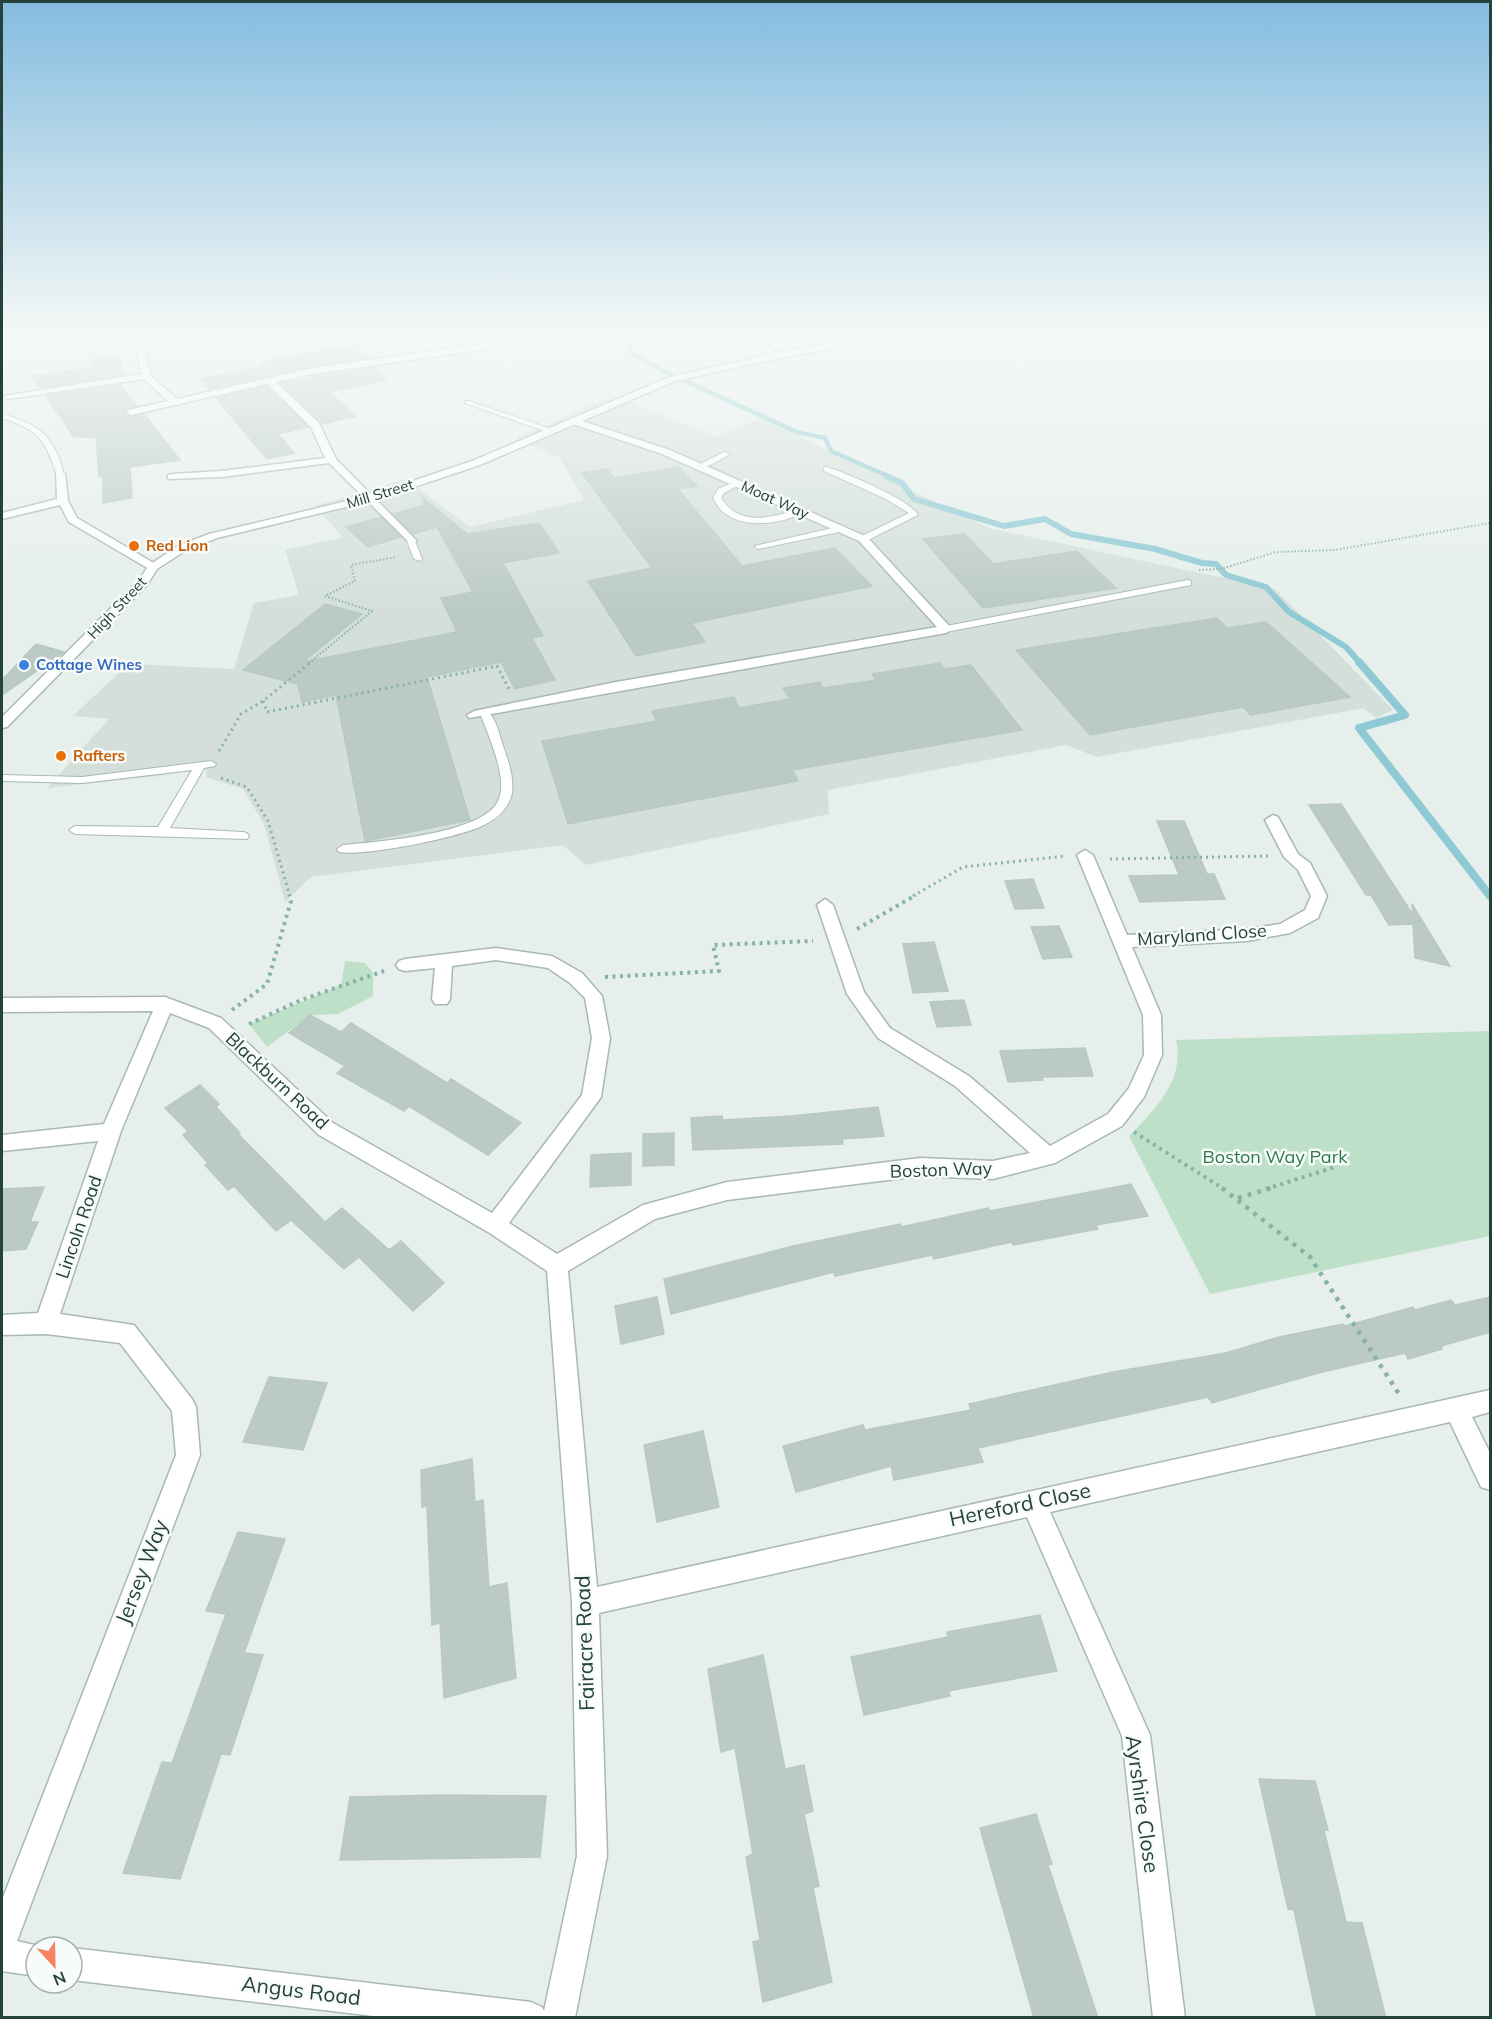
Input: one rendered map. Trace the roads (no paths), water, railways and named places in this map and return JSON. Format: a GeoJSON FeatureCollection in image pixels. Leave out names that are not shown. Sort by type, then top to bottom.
{"type":"FeatureCollection","features":[{"type":"Feature","properties":{"kind":"street"},"geometry":{"type":"LineString","coordinates":[[313,423],[328,447],[331,460],[411,541]]}},
{"type":"Feature","properties":{"kind":"street","name":"Mill Street"},"geometry":{"type":"LineString","coordinates":[[153,567],[199,540],[371,498],[476,463],[567,423]]}},
{"type":"Feature","properties":{"kind":"street","name":"Moat Way"},"geometry":{"type":"LineString","coordinates":[[580,423],[666,452],[863,539],[946,629]]}},
{"type":"Feature","properties":{"kind":"street"},"geometry":{"type":"LineString","coordinates":[[172,477],[222,474],[331,460]]}},
{"type":"Feature","properties":{"kind":"street"},"geometry":{"type":"LineString","coordinates":[[60,473],[63,501],[73,520],[153,567]]}},
{"type":"Feature","properties":{"kind":"street"},"geometry":{"type":"LineString","coordinates":[[2,516],[63,501]]}},
{"type":"Feature","properties":{"kind":"street","name":"High Street"},"geometry":{"type":"LineString","coordinates":[[2,724],[114,613],[143,582],[153,567]]}},
{"type":"Feature","properties":{"kind":"street"},"geometry":{"type":"LineString","coordinates":[[480,714],[616,686],[946,629]]}},
{"type":"Feature","properties":{"kind":"street","name":"Maryland Close"},"geometry":{"type":"LineString","coordinates":[[1122,941],[1247,935],[1289,926],[1312,914],[1319,896],[1304,867],[1292,857],[1273,820]]}},
{"type":"Feature","properties":{"kind":"street","name":"Boston Way"},"geometry":{"type":"LineString","coordinates":[[557,1266],[650,1211],[727,1191],[920,1167],[993,1170],[1048,1157],[1115,1120],[1137,1092],[1153,1055],[1152,1014],[1086,859]]}},
{"type":"Feature","properties":{"kind":"street"},"geometry":{"type":"LineString","coordinates":[[825,905],[856,994],[884,1032],[962,1081],[1048,1157]]}},
{"type":"Feature","properties":{"kind":"street"},"geometry":{"type":"LineString","coordinates":[[405,965],[496,954],[552,963],[576,978],[593,996],[601,1038],[591,1097],[495,1224]]}},
{"type":"Feature","properties":{"kind":"street"},"geometry":{"type":"LineString","coordinates":[[441,999],[444,960]]}},
{"type":"Feature","properties":{"kind":"street","name":"Blackburn Road"},"geometry":{"type":"LineString","coordinates":[[2,1005],[165,1004],[215,1023],[326,1129],[495,1224],[557,1266]]}},
{"type":"Feature","properties":{"kind":"street","name":"Lincoln Road"},"geometry":{"type":"LineString","coordinates":[[46,1323],[111,1131],[165,1004]]}},
{"type":"Feature","properties":{"kind":"street"},"geometry":{"type":"LineString","coordinates":[[2,1143],[111,1131]]}},
{"type":"Feature","properties":{"kind":"street","name":"Fairacre Road"},"geometry":{"type":"LineString","coordinates":[[557,1266],[585,1604],[592,1856],[559,2018]]}},
{"type":"Feature","properties":{"kind":"street","name":"Jersey Way"},"geometry":{"type":"LineString","coordinates":[[2,1325],[46,1323],[126,1333],[184,1407],[188,1455],[2,1939]]}},
{"type":"Feature","properties":{"kind":"street","name":"Hereford Close"},"geometry":{"type":"LineString","coordinates":[[585,1604],[1491,1401]]}},
{"type":"Feature","properties":{"kind":"street"},"geometry":{"type":"LineString","coordinates":[[1456,1409],[1491,1478]]}},
{"type":"Feature","properties":{"kind":"street","name":"Ayrshire Close"},"geometry":{"type":"LineString","coordinates":[[1033,1502],[1136,1735],[1169,2018]]}},
{"type":"Feature","properties":{"kind":"street"},"geometry":{"type":"LineString","coordinates":[[2,1956],[24,1959]]}},
{"type":"Feature","properties":{"kind":"street","name":"Angus Road"},"geometry":{"type":"LineString","coordinates":[[84,1965],[531,2018]]}},
{"type":"Feature","properties":{"kind":"lane"},"geometry":{"type":"LineString","coordinates":[[24,423],[33,426],[52,446],[60,473]]}},
{"type":"Feature","properties":{"kind":"lane"},"geometry":{"type":"LineString","coordinates":[[530,423],[550,430]]}},
{"type":"Feature","properties":{"kind":"lane"},"geometry":{"type":"LineString","coordinates":[[699,467],[728,454]]}},
{"type":"Feature","properties":{"kind":"lane"},"geometry":{"type":"LineString","coordinates":[[827,469],[887,496],[913,512],[904,520],[863,539]]}},
{"type":"Feature","properties":{"kind":"lane"},"geometry":{"type":"LineString","coordinates":[[736,483],[721,491],[717,498],[724,509],[738,517],[754,521],[771,520],[800,511]]}},
{"type":"Feature","properties":{"kind":"lane"},"geometry":{"type":"LineString","coordinates":[[758,546],[841,529]]}},
{"type":"Feature","properties":{"kind":"lane"},"geometry":{"type":"LineString","coordinates":[[411,541],[417,556]]}},
{"type":"Feature","properties":{"kind":"lane"},"geometry":{"type":"LineString","coordinates":[[946,629],[1188,583]]}},
{"type":"Feature","properties":{"kind":"lane"},"geometry":{"type":"LineString","coordinates":[[343,849],[467,829],[497,814],[505,801],[504,758],[480,714]]}},
{"type":"Feature","properties":{"kind":"lane"},"geometry":{"type":"LineString","coordinates":[[2,778],[82,780],[206,765],[162,831]]}},
{"type":"Feature","properties":{"kind":"lane"},"geometry":{"type":"LineString","coordinates":[[75,830],[162,831],[243,836]]}},
{"type":"Feature","properties":{"kind":"waterway"},"geometry":{"type":"LineString","coordinates":[[778,423],[797,432],[825,438],[831,451],[890,477]]}},
{"type":"Feature","properties":{"kind":"waterway"},"geometry":{"type":"LineString","coordinates":[[886,476],[902,483],[914,499],[1004,526],[1045,519],[1071,534],[1155,549],[1202,563],[1216,564],[1226,575],[1266,587],[1289,612],[1346,647],[1360,663]]}},
{"type":"Feature","properties":{"kind":"waterway"},"geometry":{"type":"LineString","coordinates":[[1359,662],[1405,715],[1359,728],[1490,896]]}},
{"type":"Feature","properties":{"kind":"place","name":"Red Lion"},"geometry":{"type":"Point","coordinates":[134,546]}},
{"type":"Feature","properties":{"kind":"place","name":"Cottage Wines"},"geometry":{"type":"Point","coordinates":[24,665]}},
{"type":"Feature","properties":{"kind":"place","name":"Rafters"},"geometry":{"type":"Point","coordinates":[61,756]}},
{"type":"Feature","properties":{"kind":"park label","name":"Boston Way Park"},"geometry":{"type":"Point","coordinates":[1275,1157]}}]}
